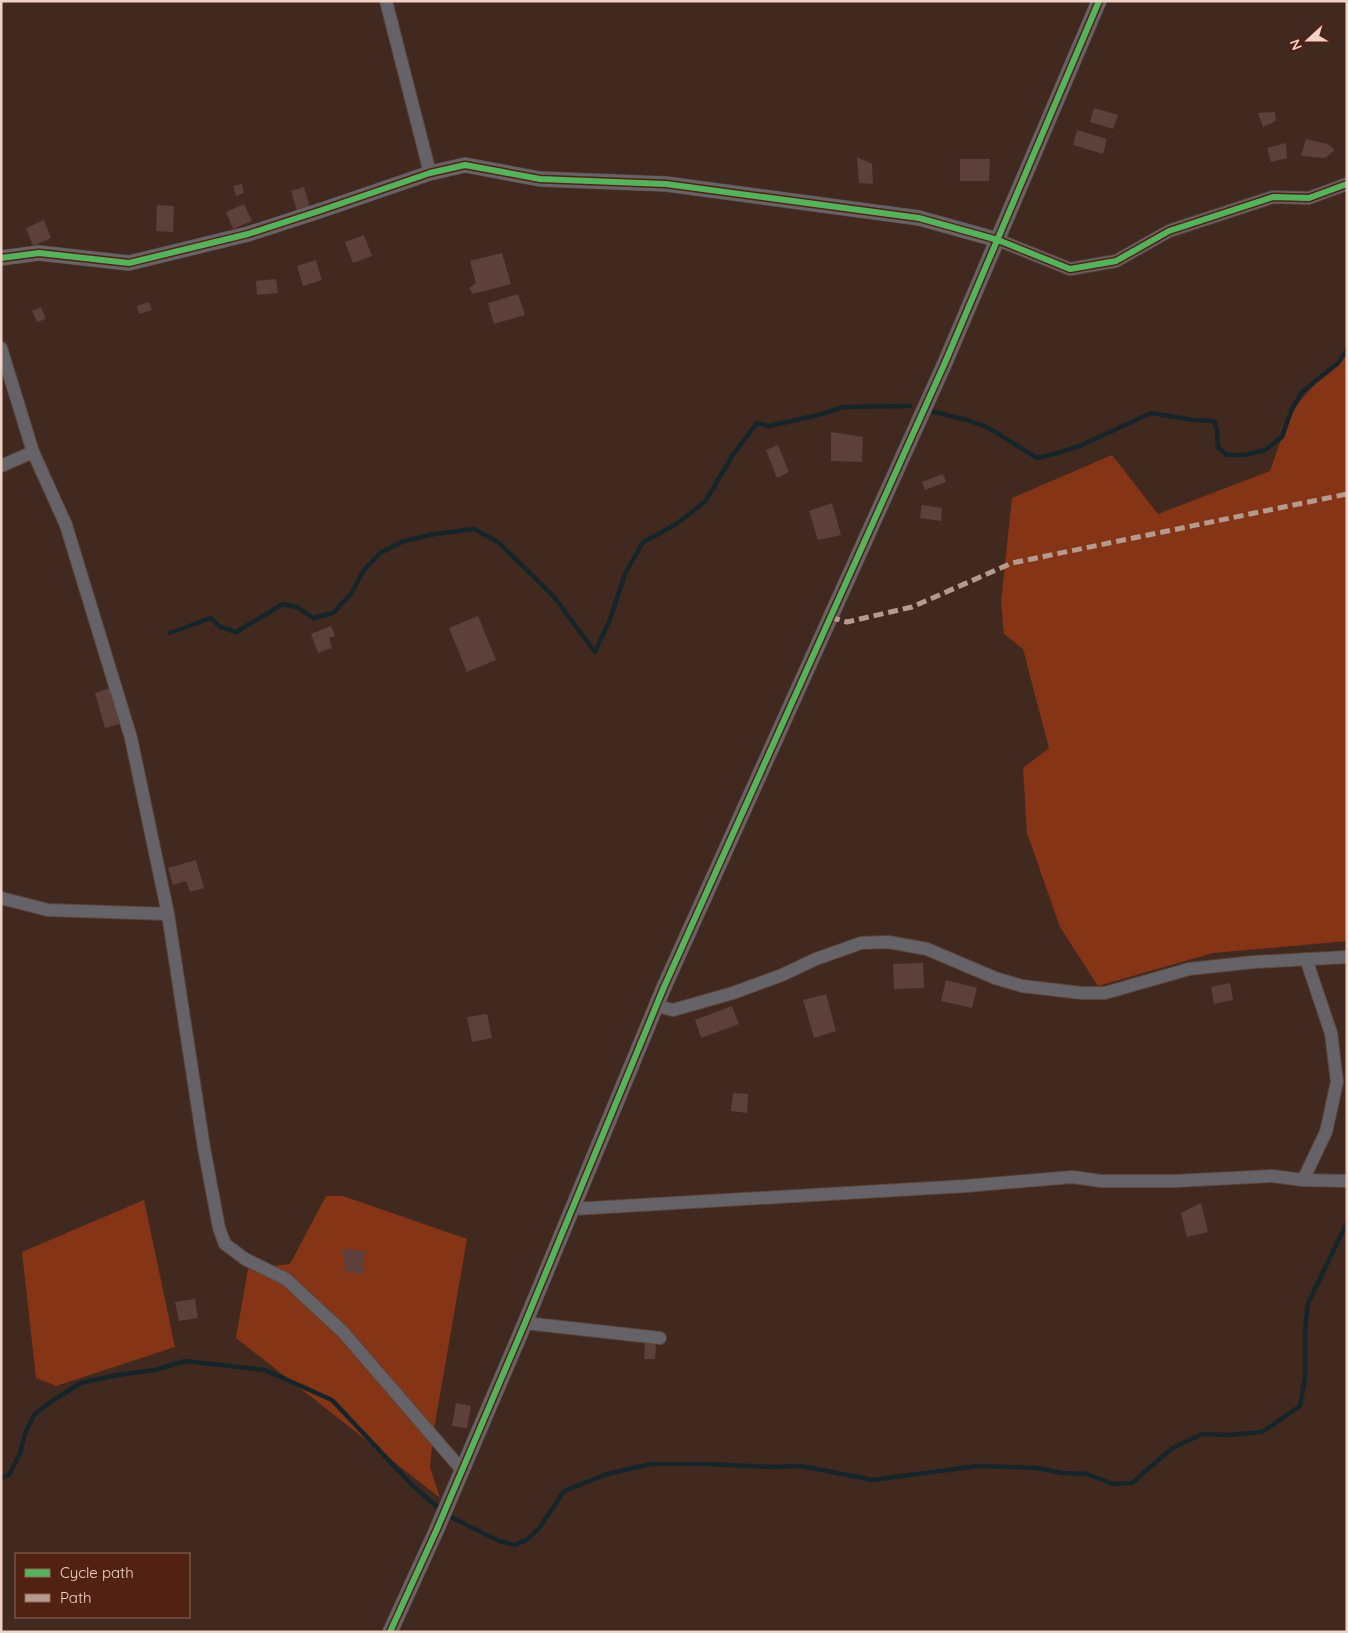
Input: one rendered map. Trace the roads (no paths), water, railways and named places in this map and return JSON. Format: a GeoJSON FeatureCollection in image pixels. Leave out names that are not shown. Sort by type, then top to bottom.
{"type":"FeatureCollection","features":[{"type":"Feature","properties":{"kind":"street"},"geometry":{"type":"LineString","coordinates":[[386,1],[430,173]]}},
{"type":"Feature","properties":{"kind":"street"},"geometry":{"type":"LineString","coordinates":[[390,1632],[451,1498],[657,1006],[944,365],[1098,1]]}},
{"type":"Feature","properties":{"kind":"street"},"geometry":{"type":"LineString","coordinates":[[1,258],[38,253],[129,264],[248,234],[430,173],[465,165],[540,179],[666,184],[919,218],[998,240],[1070,269],[1116,261],[1169,231],[1274,196],[1309,198],[1347,184]]}},
{"type":"Feature","properties":{"kind":"street"},"geometry":{"type":"LineString","coordinates":[[1,348],[33,452],[66,524],[131,738],[168,914],[204,1148],[219,1228],[225,1244],[245,1259],[286,1279],[343,1332],[462,1470]]}},
{"type":"Feature","properties":{"kind":"street"},"geometry":{"type":"LineString","coordinates":[[1,466],[33,452]]}},
{"type":"Feature","properties":{"kind":"street"},"geometry":{"type":"LineString","coordinates":[[1,898],[48,910],[168,914]]}},
{"type":"Feature","properties":{"kind":"street"},"geometry":{"type":"LineString","coordinates":[[657,1006],[673,1010],[733,993],[861,943],[888,942],[927,949],[995,978],[1022,986],[1082,993],[1104,993],[1189,969],[1254,962],[1347,957]]}},
{"type":"Feature","properties":{"kind":"street"},"geometry":{"type":"LineString","coordinates":[[1303,1180],[1326,1132],[1337,1082],[1331,1034],[1306,959]]}},
{"type":"Feature","properties":{"kind":"street"},"geometry":{"type":"LineString","coordinates":[[573,1209],[966,1186],[1072,1177],[1101,1181],[1175,1181],[1272,1176],[1303,1180],[1347,1181]]}},
{"type":"Feature","properties":{"kind":"street"},"geometry":{"type":"LineString","coordinates":[[525,1323],[660,1338]]}},
{"type":"Feature","properties":{"kind":"waterway"},"geometry":{"type":"LineString","coordinates":[[934,412],[987,427],[1037,458],[1082,445],[1151,413],[1193,420],[1214,421],[1218,447],[1227,455],[1244,455],[1265,450],[1282,437],[1291,411],[1302,392],[1338,363],[1347,350]]}},
{"type":"Feature","properties":{"kind":"waterway"},"geometry":{"type":"LineString","coordinates":[[170,633],[211,618],[220,627],[236,632],[283,604],[297,607],[313,618],[333,613],[351,594],[364,570],[380,553],[404,541],[435,534],[474,529],[498,542],[555,598],[595,652],[609,622],[625,574],[643,542],[675,525],[705,502],[732,456],[757,423],[769,426],[818,415],[843,407],[910,406]]}},
{"type":"Feature","properties":{"kind":"waterway"},"geometry":{"type":"LineString","coordinates":[[447,1515],[499,1541],[515,1545],[528,1539],[540,1527],[564,1491],[607,1474],[651,1464],[801,1466],[873,1480],[977,1466],[1036,1468],[1063,1473],[1087,1474],[1113,1484],[1132,1483],[1171,1449],[1202,1434],[1230,1435],[1262,1432],[1300,1406],[1305,1378],[1305,1330],[1308,1303],[1347,1223]]}},
{"type":"Feature","properties":{"kind":"waterway"},"geometry":{"type":"LineString","coordinates":[[1,1478],[9,1475],[20,1454],[25,1433],[34,1415],[46,1405],[81,1383],[117,1375],[155,1370],[185,1361],[265,1370],[332,1400],[412,1485],[441,1510]]}}]}
